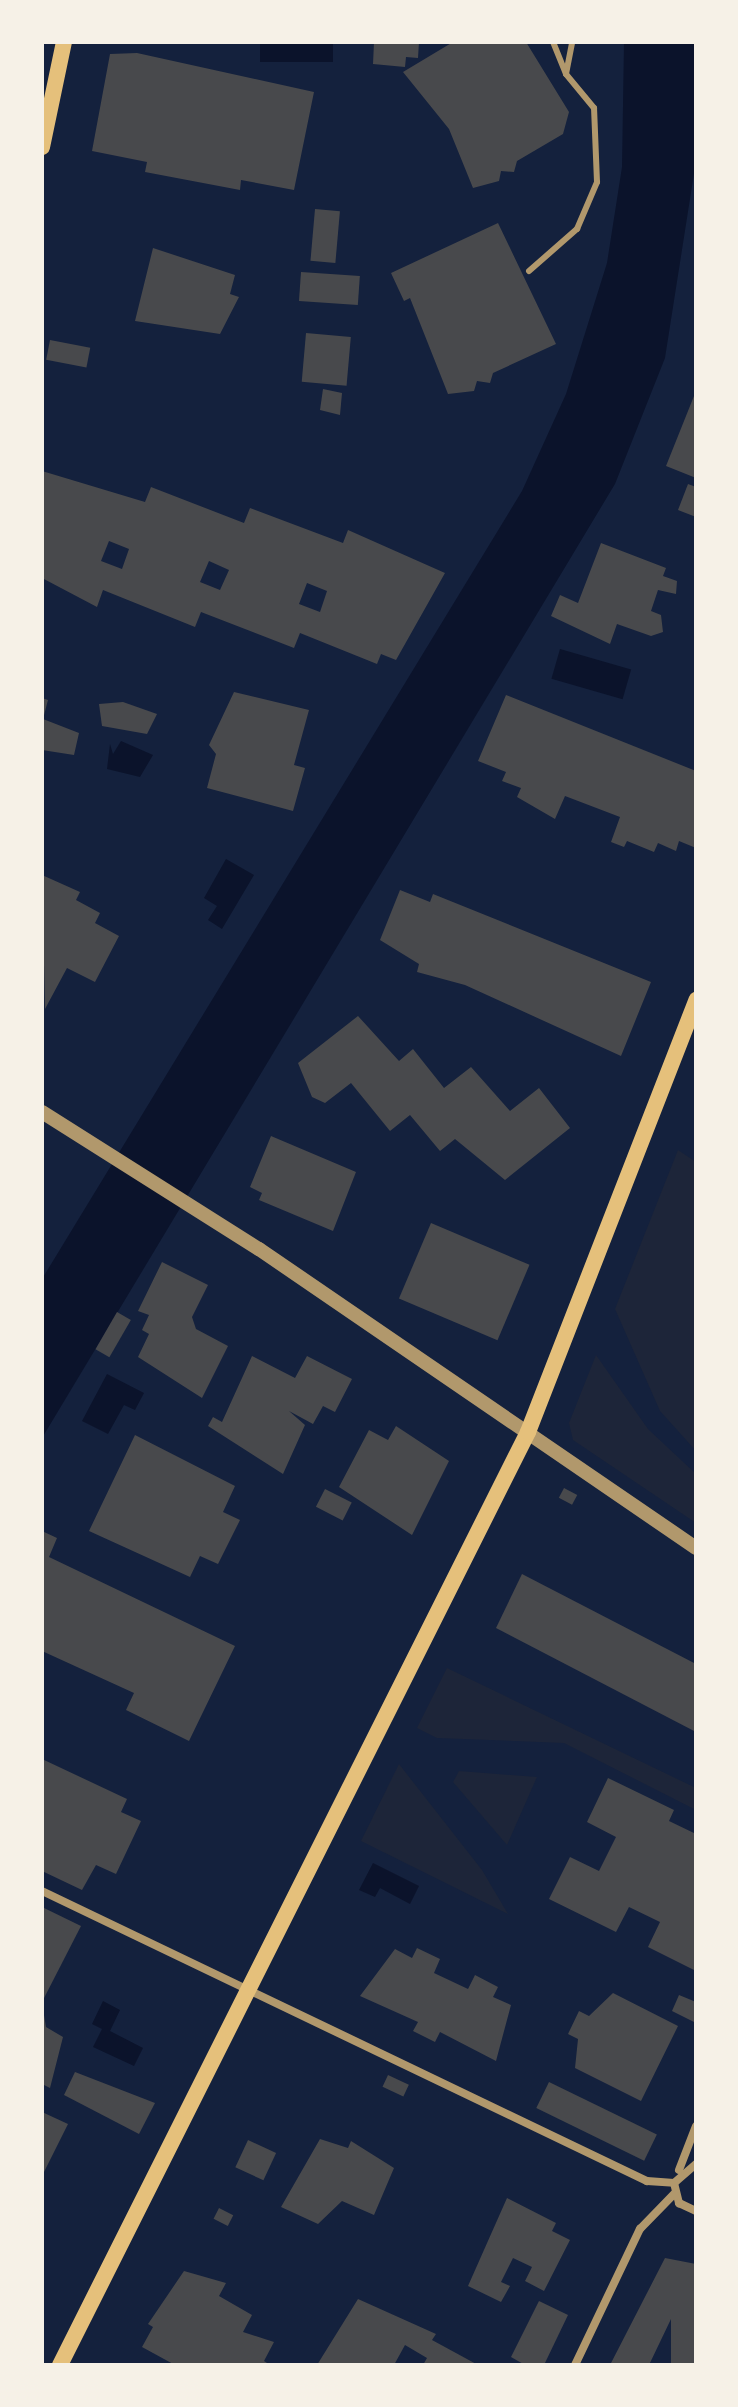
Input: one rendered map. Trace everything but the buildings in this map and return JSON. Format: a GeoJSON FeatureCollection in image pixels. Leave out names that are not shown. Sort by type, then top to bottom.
{"type":"FeatureCollection","features":[{"type":"Feature","properties":{"kind":"main road"},"geometry":{"type":"LineString","coordinates":[[42,147],[64,42]]}},
{"type":"Feature","properties":{"kind":"main road"},"geometry":{"type":"LineString","coordinates":[[60,2365],[528,1432],[696,1000]]}},
{"type":"Feature","properties":{"kind":"street"},"geometry":{"type":"LineString","coordinates":[[42,1112],[528,1432],[696,1548]]}},
{"type":"Feature","properties":{"kind":"street"},"geometry":{"type":"LineString","coordinates":[[42,1891],[647,2181],[674,2183]]}},
{"type":"Feature","properties":{"kind":"street"},"geometry":{"type":"LineString","coordinates":[[575,2365],[640,2229],[674,2194],[674,2183],[696,2126]]}},
{"type":"Feature","properties":{"kind":"street"},"geometry":{"type":"LineString","coordinates":[[679,2172],[696,2164]]}},
{"type":"Feature","properties":{"kind":"street"},"geometry":{"type":"LineString","coordinates":[[674,2194],[696,2211]]}},
{"type":"Feature","properties":{"kind":"lane"},"geometry":{"type":"LineString","coordinates":[[529,271],[577,229],[597,182],[594,108],[566,74],[553,42]]}},
{"type":"Feature","properties":{"kind":"lane"},"geometry":{"type":"LineString","coordinates":[[566,74],[572,42]]}},
{"type":"Feature","properties":{"kind":"shaded area"},"geometry":{"type":"Polygon","coordinates":[[[260,42],[333,42],[333,62],[260,62],[260,42]]]}},
{"type":"Feature","properties":{"kind":"shaded area"},"geometry":{"type":"Polygon","coordinates":[[[624,42],[694,42],[695,167],[665,358],[615,484],[42,1438],[42,1279],[522,491],[566,394],[607,263],[622,167],[624,42]]]}},
{"type":"Feature","properties":{"kind":"shaded area"},"geometry":{"type":"Polygon","coordinates":[[[560,649],[631,669],[623,699],[551,679],[560,649]]]}},
{"type":"Feature","properties":{"kind":"shaded area"},"geometry":{"type":"Polygon","coordinates":[[[121,741],[153,755],[140,777],[107,769],[110,744],[113,754],[121,741]]]}},
{"type":"Feature","properties":{"kind":"shaded area"},"geometry":{"type":"Polygon","coordinates":[[[226,859],[254,875],[222,929],[208,920],[217,906],[204,898],[226,859]]]}},
{"type":"Feature","properties":{"kind":"shaded area"},"geometry":{"type":"Polygon","coordinates":[[[678,1150],[696,1162],[696,1451],[660,1411],[615,1309],[678,1150]]]}},
{"type":"Feature","properties":{"kind":"shaded area"},"geometry":{"type":"Polygon","coordinates":[[[596,1355],[648,1429],[696,1474],[696,1523],[573,1440],[569,1423],[596,1355]]]}},
{"type":"Feature","properties":{"kind":"shaded area"},"geometry":{"type":"Polygon","coordinates":[[[107,1374],[144,1393],[135,1410],[124,1405],[108,1434],[82,1421],[107,1374]]]}},
{"type":"Feature","properties":{"kind":"shaded area"},"geometry":{"type":"Polygon","coordinates":[[[447,1668],[696,1788],[696,1810],[564,1743],[437,1738],[417,1728],[447,1668]]]}},
{"type":"Feature","properties":{"kind":"shaded area"},"geometry":{"type":"Polygon","coordinates":[[[399,1764],[482,1870],[508,1914],[361,1841],[399,1764]]]}},
{"type":"Feature","properties":{"kind":"shaded area"},"geometry":{"type":"Polygon","coordinates":[[[459,1771],[537,1777],[507,1845],[453,1782],[459,1771]]]}},
{"type":"Feature","properties":{"kind":"shaded area"},"geometry":{"type":"Polygon","coordinates":[[[373,1863],[419,1886],[410,1904],[380,1888],[375,1897],[359,1890],[373,1863]]]}},
{"type":"Feature","properties":{"kind":"shaded area"},"geometry":{"type":"Polygon","coordinates":[[[103,2001],[120,2010],[110,2031],[143,2048],[134,2066],[93,2047],[102,2029],[92,2024],[103,2001]]]}}]}
